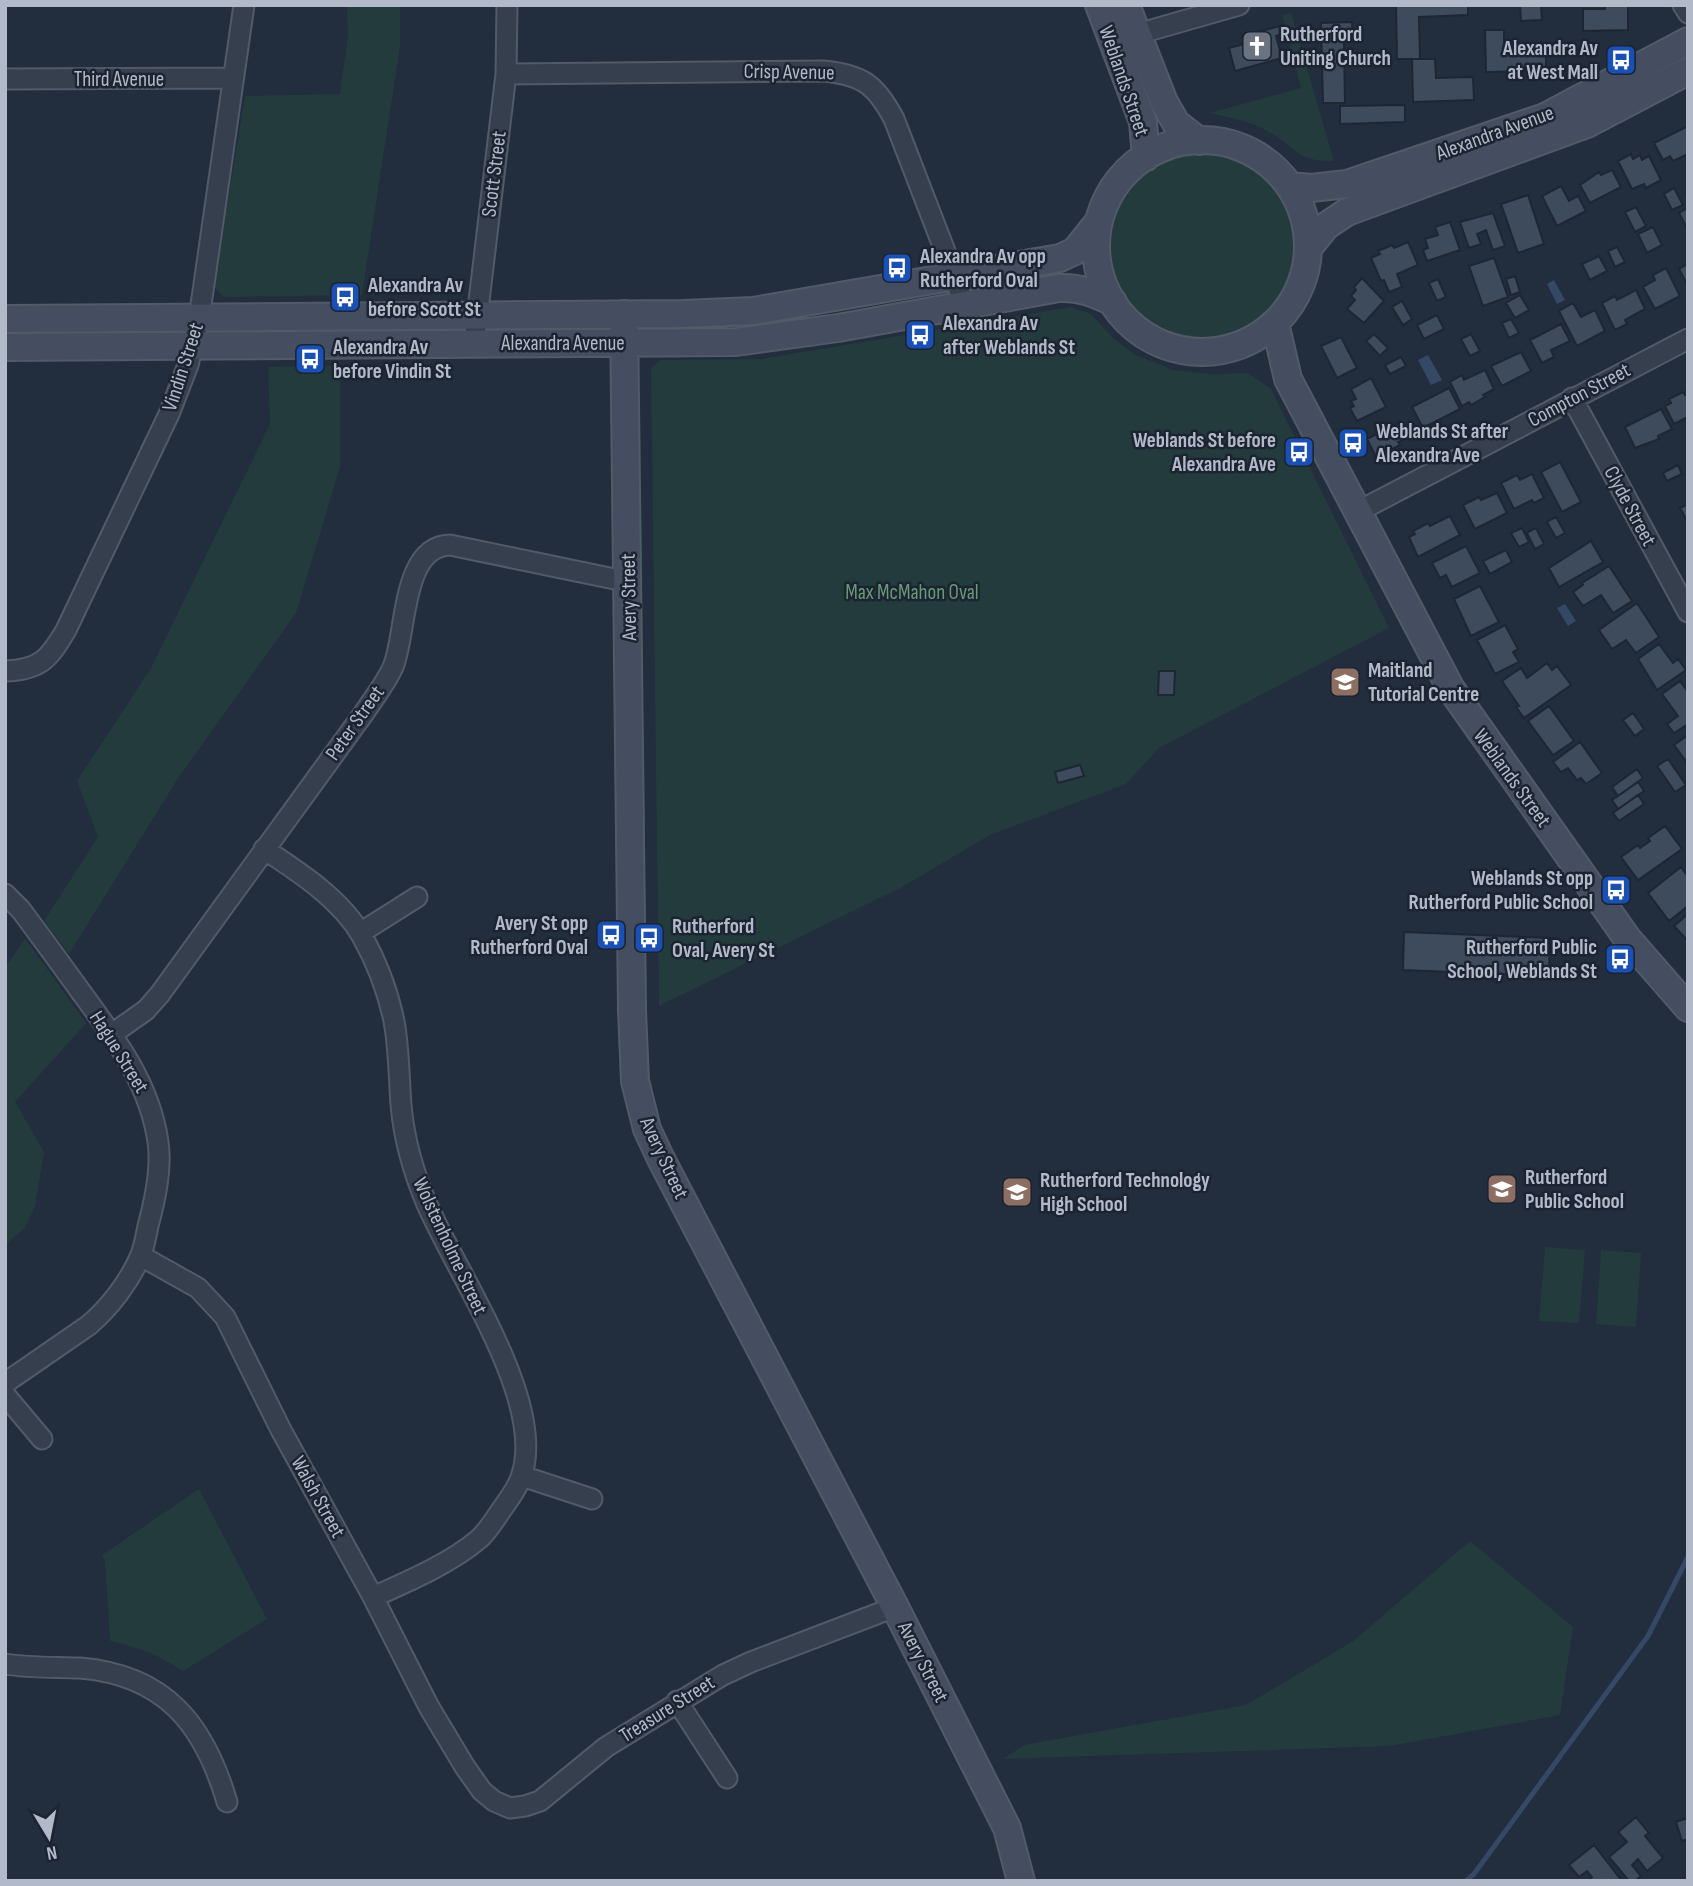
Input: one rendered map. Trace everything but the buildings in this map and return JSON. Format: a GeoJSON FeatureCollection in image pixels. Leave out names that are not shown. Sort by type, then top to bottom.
{"type":"FeatureCollection","features":[{"type":"Feature","properties":{"kind":"main road","name":"Weblands Street"},"geometry":{"type":"LineString","coordinates":[[1098,5],[1125,38],[1176,123],[1199,141]]}},
{"type":"Feature","properties":{"kind":"main road","name":"Weblands Street"},"geometry":{"type":"LineString","coordinates":[[1126,5],[1125,38],[1143,122],[1146,157]]}},
{"type":"Feature","properties":{"kind":"main road","name":"Alexandra Avenue"},"geometry":{"type":"LineString","coordinates":[[1290,186],[1311,188],[1347,184],[1545,117],[1688,41]]}},
{"type":"Feature","properties":{"kind":"main road","name":"Alexandra Avenue"},"geometry":{"type":"LineString","coordinates":[[1309,247],[1326,226],[1347,212],[1587,124],[1688,71]]}},
{"type":"Feature","properties":{"kind":"main road"},"geometry":{"type":"LineString","coordinates":[[1220,142],[1260,157],[1277,170],[1290,186],[1304,215],[1309,247],[1306,268],[1300,289],[1289,307],[1275,323],[1258,336],[1241,345],[1222,350],[1184,351],[1165,346],[1148,337],[1132,326],[1119,312],[1101,278],[1096,240],[1099,221],[1109,196],[1125,174],[1146,157],[1178,143],[1220,142]]}},
{"type":"Feature","properties":{"kind":"main road","name":"Alexandra Avenue"},"geometry":{"type":"LineString","coordinates":[[5,320],[753,311],[1060,258],[1074,251],[1099,221]]}},
{"type":"Feature","properties":{"kind":"main road","name":"Alexandra Avenue"},"geometry":{"type":"LineString","coordinates":[[5,348],[736,342],[1059,288],[1090,291],[1113,302]]}},
{"type":"Feature","properties":{"kind":"main road","name":"Avery Street"},"geometry":{"type":"LineString","coordinates":[[624,314],[632,1010],[635,1081],[641,1108],[661,1159],[895,1606],[1007,1828],[1021,1881]]}},
{"type":"Feature","properties":{"kind":"main road","name":"Weblands Street"},"geometry":{"type":"LineString","coordinates":[[1275,323],[1288,379],[1451,689],[1627,938],[1688,1007]]}},
{"type":"Feature","properties":{"kind":"main road","name":"Weblands Street"},"geometry":{"type":"LineString","coordinates":[[1241,345],[1288,379]]}},
{"type":"Feature","properties":{"kind":"street","name":"Vindin Street"},"geometry":{"type":"LineString","coordinates":[[5,671],[21,671],[42,663],[54,651],[66,631],[169,414],[194,346],[244,5]]}},
{"type":"Feature","properties":{"kind":"street","name":"Scott Street"},"geometry":{"type":"LineString","coordinates":[[474,343],[506,74],[507,5]]}},
{"type":"Feature","properties":{"kind":"street"},"geometry":{"type":"LineString","coordinates":[[1125,38],[1239,5]]}},
{"type":"Feature","properties":{"kind":"street"},"geometry":{"type":"LineString","coordinates":[[1684,5],[1688,13]]}},
{"type":"Feature","properties":{"kind":"street","name":"Crisp Avenue"},"geometry":{"type":"LineString","coordinates":[[506,74],[847,73],[873,88],[894,119],[964,305]]}},
{"type":"Feature","properties":{"kind":"street","name":"Third Avenue"},"geometry":{"type":"LineString","coordinates":[[5,79],[233,78]]}},
{"type":"Feature","properties":{"kind":"street","name":"Compton Street"},"geometry":{"type":"LineString","coordinates":[[1359,511],[1688,338]]}},
{"type":"Feature","properties":{"kind":"street","name":"Clyde Street"},"geometry":{"type":"LineString","coordinates":[[1572,398],[1687,609]]}},
{"type":"Feature","properties":{"kind":"street","name":"Peter Street"},"geometry":{"type":"LineString","coordinates":[[112,1034],[146,1010],[160,994],[364,713],[393,667],[414,575],[421,559],[432,549],[450,545],[629,582]]}},
{"type":"Feature","properties":{"kind":"street","name":"Wolstenholme Street"},"geometry":{"type":"LineString","coordinates":[[264,849],[317,887],[337,905],[360,933],[372,955],[394,1021],[401,1109],[406,1142],[415,1172],[435,1222],[506,1364],[523,1415],[526,1439],[522,1476],[513,1495],[482,1537],[463,1551],[373,1597]]}},
{"type":"Feature","properties":{"kind":"street","name":"Hague Street"},"geometry":{"type":"LineString","coordinates":[[5,894],[21,910],[112,1034],[148,1099],[158,1144],[159,1166],[154,1204],[141,1256],[119,1291],[100,1315],[5,1383]]}},
{"type":"Feature","properties":{"kind":"street"},"geometry":{"type":"LineString","coordinates":[[360,933],[417,897]]}},
{"type":"Feature","properties":{"kind":"street","name":"Walsh Street"},"geometry":{"type":"LineString","coordinates":[[141,1256],[198,1288],[225,1317],[281,1430],[373,1597],[429,1707],[465,1767]]}},
{"type":"Feature","properties":{"kind":"street"},"geometry":{"type":"LineString","coordinates":[[5,1395],[42,1439]]}},
{"type":"Feature","properties":{"kind":"street"},"geometry":{"type":"LineString","coordinates":[[522,1476],[592,1499]]}},
{"type":"Feature","properties":{"kind":"street","name":"Treasure Street"},"geometry":{"type":"LineString","coordinates":[[465,1767],[482,1791],[494,1801],[510,1808],[525,1807],[540,1801],[606,1747],[677,1701],[751,1662],[895,1606]]}},
{"type":"Feature","properties":{"kind":"street"},"geometry":{"type":"LineString","coordinates":[[5,1664],[22,1667],[82,1668],[115,1673],[132,1678],[167,1697],[190,1721],[204,1742],[227,1802]]}},
{"type":"Feature","properties":{"kind":"street"},"geometry":{"type":"LineString","coordinates":[[677,1701],[727,1778]]}},
{"type":"Feature","properties":{"kind":"green space"},"geometry":{"type":"Polygon","coordinates":[[[347,5],[400,5],[400,46],[362,295],[223,297],[214,286],[245,96],[340,94],[348,35],[347,5]]]}},
{"type":"Feature","properties":{"kind":"green space"},"geometry":{"type":"Polygon","coordinates":[[[1291,13],[1334,161],[1312,159],[1298,153],[1262,128],[1210,113],[1301,88],[1282,15],[1291,13]]]}},
{"type":"Feature","properties":{"kind":"green space"},"geometry":{"type":"Polygon","coordinates":[[[1206,152],[1242,160],[1259,168],[1273,180],[1285,194],[1293,211],[1301,247],[1293,283],[1285,300],[1273,314],[1259,326],[1242,334],[1206,342],[1170,334],[1153,326],[1139,314],[1127,300],[1119,283],[1111,247],[1119,211],[1127,194],[1139,180],[1153,168],[1170,160],[1206,152]]]}},
{"type":"Feature","properties":{"kind":"green space","name":"Max McMahon Oval"},"geometry":{"type":"Polygon","coordinates":[[[1071,307],[1091,314],[1112,337],[1134,354],[1173,370],[1212,374],[1248,373],[1271,389],[1389,628],[1159,748],[1126,784],[990,835],[902,887],[659,1006],[651,368],[661,360],[761,359],[1071,307]]]}},
{"type":"Feature","properties":{"kind":"green space"},"geometry":{"type":"Polygon","coordinates":[[[340,366],[340,467],[296,613],[177,780],[69,954],[44,921],[98,837],[77,781],[151,668],[270,424],[268,367],[340,366]]]}},
{"type":"Feature","properties":{"kind":"green space"},"geometry":{"type":"Polygon","coordinates":[[[25,938],[86,1023],[15,1102],[44,1152],[35,1206],[25,1228],[5,1245],[5,968],[25,938]]]}},
{"type":"Feature","properties":{"kind":"green space"},"geometry":{"type":"Polygon","coordinates":[[[1545,1247],[1585,1250],[1579,1323],[1539,1321],[1545,1247]]]}},
{"type":"Feature","properties":{"kind":"green space"},"geometry":{"type":"Polygon","coordinates":[[[1601,1250],[1641,1253],[1636,1327],[1596,1324],[1601,1250]]]}},
{"type":"Feature","properties":{"kind":"green space"},"geometry":{"type":"Polygon","coordinates":[[[199,1489],[267,1619],[183,1671],[148,1652],[110,1641],[105,1561],[102,1555],[199,1489]]]}},
{"type":"Feature","properties":{"kind":"green space"},"geometry":{"type":"Polygon","coordinates":[[[1470,1541],[1573,1627],[1560,1715],[1390,1746],[1003,1759],[1024,1745],[1246,1705],[1352,1642],[1470,1541]]]}},
{"type":"Feature","properties":{"kind":"water"},"geometry":{"type":"Polygon","coordinates":[[[1554,280],[1565,300],[1557,304],[1547,284],[1554,280]]]}},
{"type":"Feature","properties":{"kind":"water"},"geometry":{"type":"Polygon","coordinates":[[[1428,355],[1442,380],[1431,385],[1418,360],[1428,355]]]}},
{"type":"Feature","properties":{"kind":"water"},"geometry":{"type":"Polygon","coordinates":[[[1565,604],[1576,621],[1568,626],[1557,608],[1565,604]]]}},
{"type":"Feature","properties":{"kind":"waterway"},"geometry":{"type":"LineString","coordinates":[[1466,1881],[1474,1874],[1648,1636],[1688,1557]]}},
{"type":"Feature","properties":{"kind":"place","name":"Rutherford Uniting Church"},"geometry":{"type":"Point","coordinates":[1257,46]}},
{"type":"Feature","properties":{"kind":"place","name":"Alexandra Av at West Mall"},"geometry":{"type":"Point","coordinates":[1621,60]}},
{"type":"Feature","properties":{"kind":"place","name":"Alexandra Av opp Rutherford Oval"},"geometry":{"type":"Point","coordinates":[897,268]}},
{"type":"Feature","properties":{"kind":"place","name":"Alexandra Av before Scott St"},"geometry":{"type":"Point","coordinates":[345,297]}},
{"type":"Feature","properties":{"kind":"place","name":"Alexandra Av after Weblands St"},"geometry":{"type":"Point","coordinates":[920,335]}},
{"type":"Feature","properties":{"kind":"place","name":"Alexandra Av before Vindin St"},"geometry":{"type":"Point","coordinates":[310,359]}},
{"type":"Feature","properties":{"kind":"place","name":"Weblands St after Alexandra Ave"},"geometry":{"type":"Point","coordinates":[1353,443]}},
{"type":"Feature","properties":{"kind":"place","name":"Weblands St before Alexandra Ave"},"geometry":{"type":"Point","coordinates":[1299,452]}},
{"type":"Feature","properties":{"kind":"place","name":"Maitland Tutorial Centre"},"geometry":{"type":"Point","coordinates":[1345,682]}},
{"type":"Feature","properties":{"kind":"place","name":"Weblands St opp Rutherford Public School"},"geometry":{"type":"Point","coordinates":[1616,890]}},
{"type":"Feature","properties":{"kind":"place","name":"Avery St opp Rutherford Oval"},"geometry":{"type":"Point","coordinates":[611,935]}},
{"type":"Feature","properties":{"kind":"place","name":"Rutherford Oval, Avery St"},"geometry":{"type":"Point","coordinates":[649,938]}},
{"type":"Feature","properties":{"kind":"place","name":"Rutherford Public School, Weblands St"},"geometry":{"type":"Point","coordinates":[1620,959]}},
{"type":"Feature","properties":{"kind":"place","name":"Rutherford Public School"},"geometry":{"type":"Point","coordinates":[1502,1189]}},
{"type":"Feature","properties":{"kind":"place","name":"Rutherford Technology High School"},"geometry":{"type":"Point","coordinates":[1017,1192]}}]}
